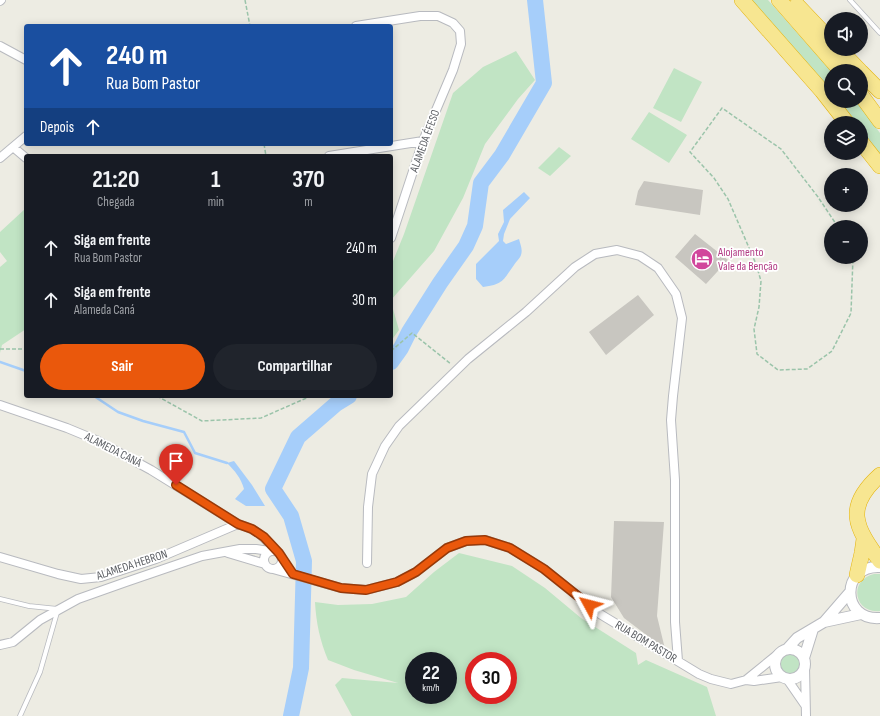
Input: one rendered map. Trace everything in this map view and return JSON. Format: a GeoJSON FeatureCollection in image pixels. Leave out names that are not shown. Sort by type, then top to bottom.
{"type":"FeatureCollection","features":[{"type":"Feature","properties":{"kind":"highway"},"geometry":{"type":"LineString","coordinates":[[742,0],[822,91],[842,116]]}},
{"type":"Feature","properties":{"kind":"highway"},"geometry":{"type":"LineString","coordinates":[[779,0],[835,64]]}},
{"type":"Feature","properties":{"kind":"highway"},"geometry":{"type":"LineString","coordinates":[[792,0],[824,34]]}},
{"type":"Feature","properties":{"kind":"highway"},"geometry":{"type":"LineString","coordinates":[[845,56],[853,64]]}},
{"type":"Feature","properties":{"kind":"highway"},"geometry":{"type":"LineString","coordinates":[[868,80],[880,91]]}},
{"type":"Feature","properties":{"kind":"highway"},"geometry":{"type":"LineString","coordinates":[[868,104],[880,120]]}},
{"type":"Feature","properties":{"kind":"highway"},"geometry":{"type":"LineString","coordinates":[[868,151],[880,166]]}},
{"type":"Feature","properties":{"kind":"highway"},"geometry":{"type":"LineString","coordinates":[[880,475],[868,485],[860,497],[857,509],[857,523],[864,539],[880,561]]}},
{"type":"Feature","properties":{"kind":"highway"},"geometry":{"type":"LineString","coordinates":[[857,575],[864,539]]}},
{"type":"Feature","properties":{"kind":"street","name":"ALAMEDA ÉFESO"},"geometry":{"type":"LineString","coordinates":[[369,24],[420,16],[438,16],[453,23],[460,31],[461,44],[453,70],[423,141],[393,232]]}},
{"type":"Feature","properties":{"kind":"street"},"geometry":{"type":"LineString","coordinates":[[0,46],[24,59]]}},
{"type":"Feature","properties":{"kind":"street"},"geometry":{"type":"LineString","coordinates":[[0,158],[24,138]]}},
{"type":"Feature","properties":{"kind":"street"},"geometry":{"type":"LineString","coordinates":[[393,146],[423,141]]}},
{"type":"Feature","properties":{"kind":"street"},"geometry":{"type":"LineString","coordinates":[[342,154],[392,146]]}},
{"type":"Feature","properties":{"kind":"street"},"geometry":{"type":"LineString","coordinates":[[13,147],[24,156]]}},
{"type":"Feature","properties":{"kind":"street"},"geometry":{"type":"LineString","coordinates":[[367,563],[368,507],[372,474],[385,446],[399,426],[468,359],[526,312],[575,267],[595,254],[617,250],[640,256],[658,268],[676,294],[682,318],[672,396],[671,420],[675,480],[675,622],[678,661]]}},
{"type":"Feature","properties":{"kind":"street","name":"ALAMEDA CANÁ"},"geometry":{"type":"LineString","coordinates":[[0,405],[67,428],[96,440],[151,470],[238,524],[252,529],[264,537],[276,553]]}},
{"type":"Feature","properties":{"kind":"street","name":"ALAMEDA HEBRON"},"geometry":{"type":"LineString","coordinates":[[0,557],[58,574],[81,579],[100,577],[156,559],[238,524]]}},
{"type":"Feature","properties":{"kind":"street","name":"RUA BOM PASTOR"},"geometry":{"type":"LineString","coordinates":[[297,575],[341,588],[366,590],[397,582],[416,572],[447,548],[466,541],[485,540],[510,548],[544,569],[600,614],[699,674],[731,684],[746,680],[754,681],[784,678]]}},
{"type":"Feature","properties":{"kind":"street"},"geometry":{"type":"LineString","coordinates":[[0,645],[13,642],[40,620],[78,599],[202,556],[248,549],[276,553],[297,575]]}},
{"type":"Feature","properties":{"kind":"street"},"geometry":{"type":"LineString","coordinates":[[223,552],[265,564],[273,569],[297,575]]}},
{"type":"Feature","properties":{"kind":"street"},"geometry":{"type":"LineString","coordinates":[[265,564],[264,557],[276,553]]}},
{"type":"Feature","properties":{"kind":"street"},"geometry":{"type":"LineString","coordinates":[[273,569],[280,566],[282,560],[276,553]]}},
{"type":"Feature","properties":{"kind":"street"},"geometry":{"type":"LineString","coordinates":[[880,567],[867,568],[857,575],[851,586],[850,592],[853,604],[861,614],[873,619],[880,618]]}},
{"type":"Feature","properties":{"kind":"street"},"geometry":{"type":"LineString","coordinates":[[746,680],[778,654],[787,649],[797,638],[813,630],[824,622],[850,592]]}},
{"type":"Feature","properties":{"kind":"street"},"geometry":{"type":"LineString","coordinates":[[824,622],[861,614]]}},
{"type":"Feature","properties":{"kind":"street"},"geometry":{"type":"LineString","coordinates":[[784,678],[794,679],[804,672],[813,630]]}},
{"type":"Feature","properties":{"kind":"street"},"geometry":{"type":"LineString","coordinates":[[787,649],[797,650],[805,662],[806,716]]}},
{"type":"Feature","properties":{"kind":"street"},"geometry":{"type":"LineString","coordinates":[[778,654],[775,660],[777,672],[784,678],[805,706]]}},
{"type":"Feature","properties":{"kind":"lane"},"geometry":{"type":"LineString","coordinates":[[850,0],[880,33]]}},
{"type":"Feature","properties":{"kind":"lane"},"geometry":{"type":"LineString","coordinates":[[0,599],[29,606],[58,609],[40,672],[20,716]]}},
{"type":"Feature","properties":{"kind":"path"},"geometry":{"type":"LineString","coordinates":[[245,0],[250,24]]}},
{"type":"Feature","properties":{"kind":"path"},"geometry":{"type":"LineString","coordinates":[[833,220],[818,197],[780,149],[722,108],[690,152],[714,178],[728,199],[756,264],[761,281],[759,307],[754,329],[757,354],[778,370],[807,369],[832,351],[851,313],[853,264]]}},
{"type":"Feature","properties":{"kind":"path"},"geometry":{"type":"LineString","coordinates":[[393,349],[412,333],[457,369]]}},
{"type":"Feature","properties":{"kind":"path"},"geometry":{"type":"LineString","coordinates":[[0,349],[24,349]]}},
{"type":"Feature","properties":{"kind":"path"},"geometry":{"type":"LineString","coordinates":[[161,398],[202,421],[261,418],[306,398]]}},
{"type":"Feature","properties":{"kind":"green space"},"geometry":{"type":"Polygon","coordinates":[[[751,0],[768,0],[825,64],[824,83],[751,0]]]}},
{"type":"Feature","properties":{"kind":"green space"},"geometry":{"type":"Polygon","coordinates":[[[516,51],[535,80],[518,99],[485,144],[463,198],[434,251],[393,298],[393,261],[404,234],[453,93],[483,67],[516,51]]]}},
{"type":"Feature","properties":{"kind":"green space"},"geometry":{"type":"Polygon","coordinates":[[[674,68],[702,82],[681,122],[653,108],[674,68]]]}},
{"type":"Feature","properties":{"kind":"green space"},"geometry":{"type":"Polygon","coordinates":[[[845,108],[861,108],[867,116],[851,116],[845,108]]]}},
{"type":"Feature","properties":{"kind":"green space"},"geometry":{"type":"Polygon","coordinates":[[[649,112],[687,135],[669,163],[631,139],[649,112]]]}},
{"type":"Feature","properties":{"kind":"green space"},"geometry":{"type":"Polygon","coordinates":[[[868,117],[880,133],[880,155],[868,139],[868,117]]]}},
{"type":"Feature","properties":{"kind":"green space"},"geometry":{"type":"Polygon","coordinates":[[[559,147],[571,156],[550,176],[538,168],[559,147]]]}},
{"type":"Feature","properties":{"kind":"green space"},"geometry":{"type":"Polygon","coordinates":[[[24,210],[24,330],[2,345],[0,353],[0,267],[7,261],[0,252],[0,232],[24,210]]]}},
{"type":"Feature","properties":{"kind":"green space"},"geometry":{"type":"Polygon","coordinates":[[[393,309],[399,330],[393,338],[393,309]]]}},
{"type":"Feature","properties":{"kind":"green space"},"geometry":{"type":"Polygon","coordinates":[[[459,553],[512,566],[545,588],[581,618],[636,653],[638,665],[646,660],[707,687],[716,716],[352,716],[335,685],[342,678],[398,683],[354,670],[328,660],[319,631],[315,602],[338,605],[372,604],[406,597],[434,572],[459,553]]]}},
{"type":"Feature","properties":{"kind":"green space"},"geometry":{"type":"Polygon","coordinates":[[[874,574],[880,574],[880,611],[871,611],[864,607],[858,596],[860,583],[866,577],[874,574]]]}},
{"type":"Feature","properties":{"kind":"green space"},"geometry":{"type":"Polygon","coordinates":[[[790,654],[797,657],[800,664],[797,671],[790,674],[783,671],[780,664],[783,657],[790,654]]]}},
{"type":"Feature","properties":{"kind":"water"},"geometry":{"type":"Polygon","coordinates":[[[524,192],[530,198],[510,219],[503,241],[506,244],[519,239],[522,253],[519,259],[499,283],[483,287],[476,279],[476,264],[499,241],[498,234],[504,222],[503,210],[524,192]]]}},
{"type":"Feature","properties":{"kind":"water"},"geometry":{"type":"Polygon","coordinates":[[[234,461],[252,485],[265,506],[246,506],[235,499],[244,489],[241,481],[227,463],[234,461]]]}},
{"type":"Feature","properties":{"kind":"building"},"geometry":{"type":"Polygon","coordinates":[[[644,181],[703,190],[700,215],[635,205],[638,191],[644,181]]]}},
{"type":"Feature","properties":{"kind":"building","name":"Alojamento Vale da Benção"},"geometry":{"type":"Polygon","coordinates":[[[695,234],[728,260],[706,284],[675,257],[695,234]]]}},
{"type":"Feature","properties":{"kind":"building"},"geometry":{"type":"Polygon","coordinates":[[[638,295],[654,315],[606,355],[589,332],[638,295]]]}},
{"type":"Feature","properties":{"kind":"building"},"geometry":{"type":"Polygon","coordinates":[[[614,521],[664,522],[657,616],[665,649],[624,618],[611,597],[614,521]]]}},
{"type":"Feature","properties":{"kind":"waterway"},"geometry":{"type":"LineString","coordinates":[[393,359],[440,283],[466,246],[475,226],[481,183],[502,155],[544,83],[535,0]]}},
{"type":"Feature","properties":{"kind":"waterway"},"geometry":{"type":"LineString","coordinates":[[0,362],[24,370]]}},
{"type":"Feature","properties":{"kind":"waterway"},"geometry":{"type":"LineString","coordinates":[[97,398],[118,412],[143,421],[184,432],[195,453],[227,463]]}},
{"type":"Feature","properties":{"kind":"waterway"},"geometry":{"type":"LineString","coordinates":[[291,716],[301,668],[304,561],[291,516],[273,489],[298,437],[336,404],[346,398]]}},
{"type":"Feature","properties":{"kind":"place","name":"Alojamento Vale da Benção"},"geometry":{"type":"Point","coordinates":[702,259]}},
{"type":"Feature","properties":{"kind":"route"},"geometry":{"type":"LineString","coordinates":[[176,485],[238,524],[252,529],[264,537],[279,553],[293,574],[341,588],[366,590],[397,582],[416,572],[447,548],[466,541],[485,540],[510,548],[544,569],[589,605]]}}]}
